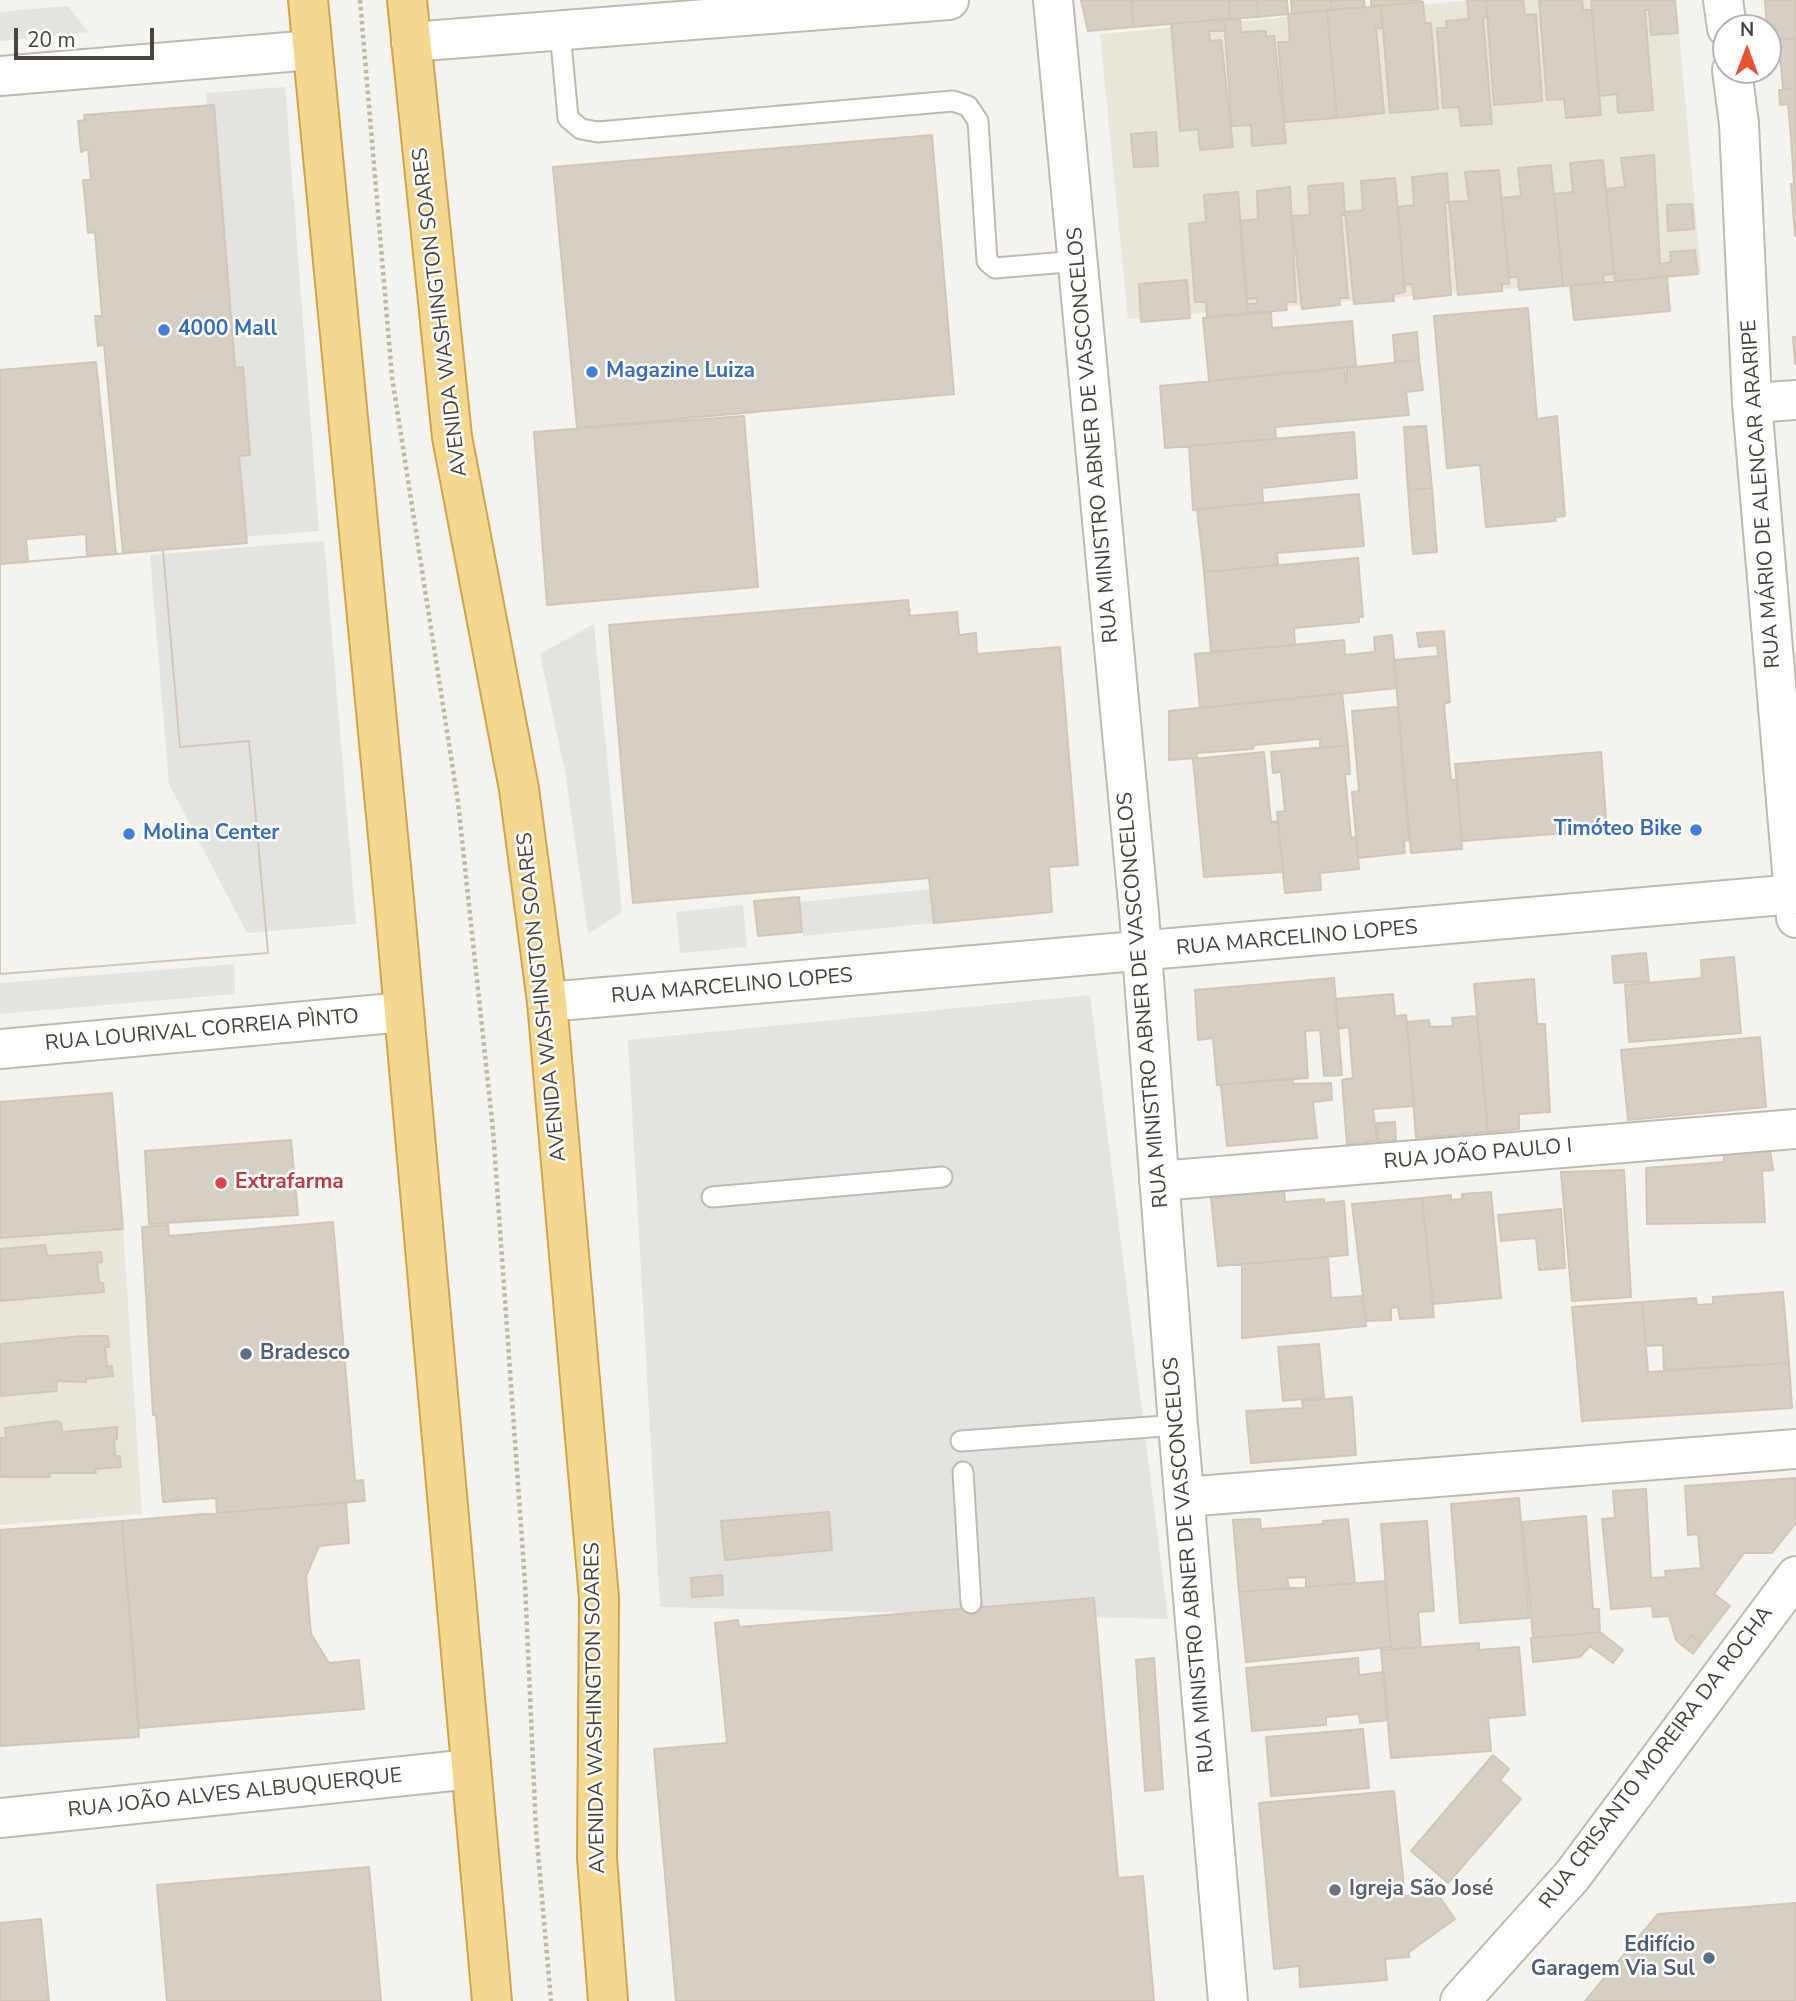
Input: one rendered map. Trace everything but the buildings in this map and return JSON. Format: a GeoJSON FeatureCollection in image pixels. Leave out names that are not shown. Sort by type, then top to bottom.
{"type":"FeatureCollection","features":[{"type":"Feature","properties":{"kind":"highway"},"geometry":{"type":"LineString","coordinates":[[308,0],[404,1013],[492,2001]]}},
{"type":"Feature","properties":{"kind":"highway","name":"AVENIDA WASHINGTON SOARES"},"geometry":{"type":"LineString","coordinates":[[407,0],[452,437],[519,789],[547,1002],[598,1598],[597,1858],[608,2001]]}},
{"type":"Feature","properties":{"kind":"street"},"geometry":{"type":"LineString","coordinates":[[411,41],[949,0]]}},
{"type":"Feature","properties":{"kind":"street","name":"RUA MINISTRO ABNER DE VASCONCELOS"},"geometry":{"type":"LineString","coordinates":[[1053,0],[1142,953],[1178,1425],[1228,2001]]}},
{"type":"Feature","properties":{"kind":"street"},"geometry":{"type":"LineString","coordinates":[[0,76],[312,50]]}},
{"type":"Feature","properties":{"kind":"street","name":"RUA MÁRIO DE ALENCAR ARARIPE"},"geometry":{"type":"LineString","coordinates":[[1734,84],[1739,124],[1752,403],[1796,902]]}},
{"type":"Feature","properties":{"kind":"street"},"geometry":{"type":"LineString","coordinates":[[1752,403],[1796,400]]}},
{"type":"Feature","properties":{"kind":"street","name":"RUA MARCELINO LOPES"},"geometry":{"type":"LineString","coordinates":[[547,1002],[1796,902]]}},
{"type":"Feature","properties":{"kind":"street","name":"RUA LOURIVAL CORREIA PÌNTO"},"geometry":{"type":"LineString","coordinates":[[0,1049],[404,1013]]}},
{"type":"Feature","properties":{"kind":"street","name":"RUA JOÃO PAULO I"},"geometry":{"type":"LineString","coordinates":[[1159,1181],[1796,1129]]}},
{"type":"Feature","properties":{"kind":"street"},"geometry":{"type":"LineString","coordinates":[[1184,1497],[1796,1449]]}},
{"type":"Feature","properties":{"kind":"street","name":"RUA CRISANTO MOREIRA DA ROCHA"},"geometry":{"type":"LineString","coordinates":[[1460,2001],[1572,1876],[1796,1576]]}},
{"type":"Feature","properties":{"kind":"street","name":"RUA JOÃO ALVES ALBUQUERQUE"},"geometry":{"type":"LineString","coordinates":[[0,1818],[471,1769]]}},
{"type":"Feature","properties":{"kind":"lane"},"geometry":{"type":"LineString","coordinates":[[559,31],[568,118],[581,129],[598,132],[953,100],[968,106],[978,121],[987,261],[995,268],[1078,261]]}},
{"type":"Feature","properties":{"kind":"lane"},"geometry":{"type":"LineString","coordinates":[[712,1197],[942,1177]]}},
{"type":"Feature","properties":{"kind":"lane"},"geometry":{"type":"LineString","coordinates":[[961,1441],[1178,1425]]}},
{"type":"Feature","properties":{"kind":"lane"},"geometry":{"type":"LineString","coordinates":[[963,1472],[971,1603]]}},
{"type":"Feature","properties":{"kind":"path"},"geometry":{"type":"LineString","coordinates":[[359,0],[392,377],[458,802],[492,1130],[525,1583],[536,1830],[551,2001]]}},
{"type":"Feature","properties":{"kind":"shaded area"},"geometry":{"type":"Polygon","coordinates":[[[1473,0],[1676,0],[1701,273],[1128,319],[1100,34],[1473,0]]]}},
{"type":"Feature","properties":{"kind":"shaded area"},"geometry":{"type":"Polygon","coordinates":[[[68,6],[88,32],[0,41],[0,12],[68,6]]]}},
{"type":"Feature","properties":{"kind":"shaded area"},"geometry":{"type":"Polygon","coordinates":[[[285,87],[319,531],[241,537],[206,93],[285,87]]]}},
{"type":"Feature","properties":{"kind":"shaded area"},"geometry":{"type":"Polygon","coordinates":[[[324,541],[356,924],[247,933],[169,784],[150,555],[324,541]]]}},
{"type":"Feature","properties":{"kind":"shaded area"},"geometry":{"type":"Polygon","coordinates":[[[594,624],[622,912],[588,934],[566,777],[540,654],[594,624]]]}},
{"type":"Feature","properties":{"kind":"shaded area"},"geometry":{"type":"Polygon","coordinates":[[[931,889],[934,923],[803,936],[799,902],[931,889]]]}},
{"type":"Feature","properties":{"kind":"shaded area"},"geometry":{"type":"Polygon","coordinates":[[[743,905],[747,947],[680,953],[676,912],[743,905]]]}},
{"type":"Feature","properties":{"kind":"shaded area"},"geometry":{"type":"Polygon","coordinates":[[[234,964],[235,994],[0,1014],[0,983],[234,964]]]}},
{"type":"Feature","properties":{"kind":"shaded area"},"geometry":{"type":"Polygon","coordinates":[[[1090,995],[1168,1619],[660,1607],[628,1040],[1090,995]]]}},
{"type":"Feature","properties":{"kind":"shaded area"},"geometry":{"type":"Polygon","coordinates":[[[123,1229],[142,1514],[0,1525],[0,1237],[123,1229]]]}},
{"type":"Feature","properties":{"kind":"place","name":"4000 Mall"},"geometry":{"type":"Point","coordinates":[164,330]}},
{"type":"Feature","properties":{"kind":"place","name":"Magazine Luiza"},"geometry":{"type":"Point","coordinates":[592,372]}},
{"type":"Feature","properties":{"kind":"place","name":"Timóteo Bike"},"geometry":{"type":"Point","coordinates":[1696,830]}},
{"type":"Feature","properties":{"kind":"place","name":"Molina Center"},"geometry":{"type":"Point","coordinates":[129,834]}},
{"type":"Feature","properties":{"kind":"place","name":"Extrafarma"},"geometry":{"type":"Point","coordinates":[221,1183]}},
{"type":"Feature","properties":{"kind":"place","name":"Bradesco"},"geometry":{"type":"Point","coordinates":[246,1354]}},
{"type":"Feature","properties":{"kind":"place","name":"Igreja São José"},"geometry":{"type":"Point","coordinates":[1335,1890]}},
{"type":"Feature","properties":{"kind":"place","name":"Edifício Garagem Via Sul"},"geometry":{"type":"Point","coordinates":[1709,1958]}}]}
